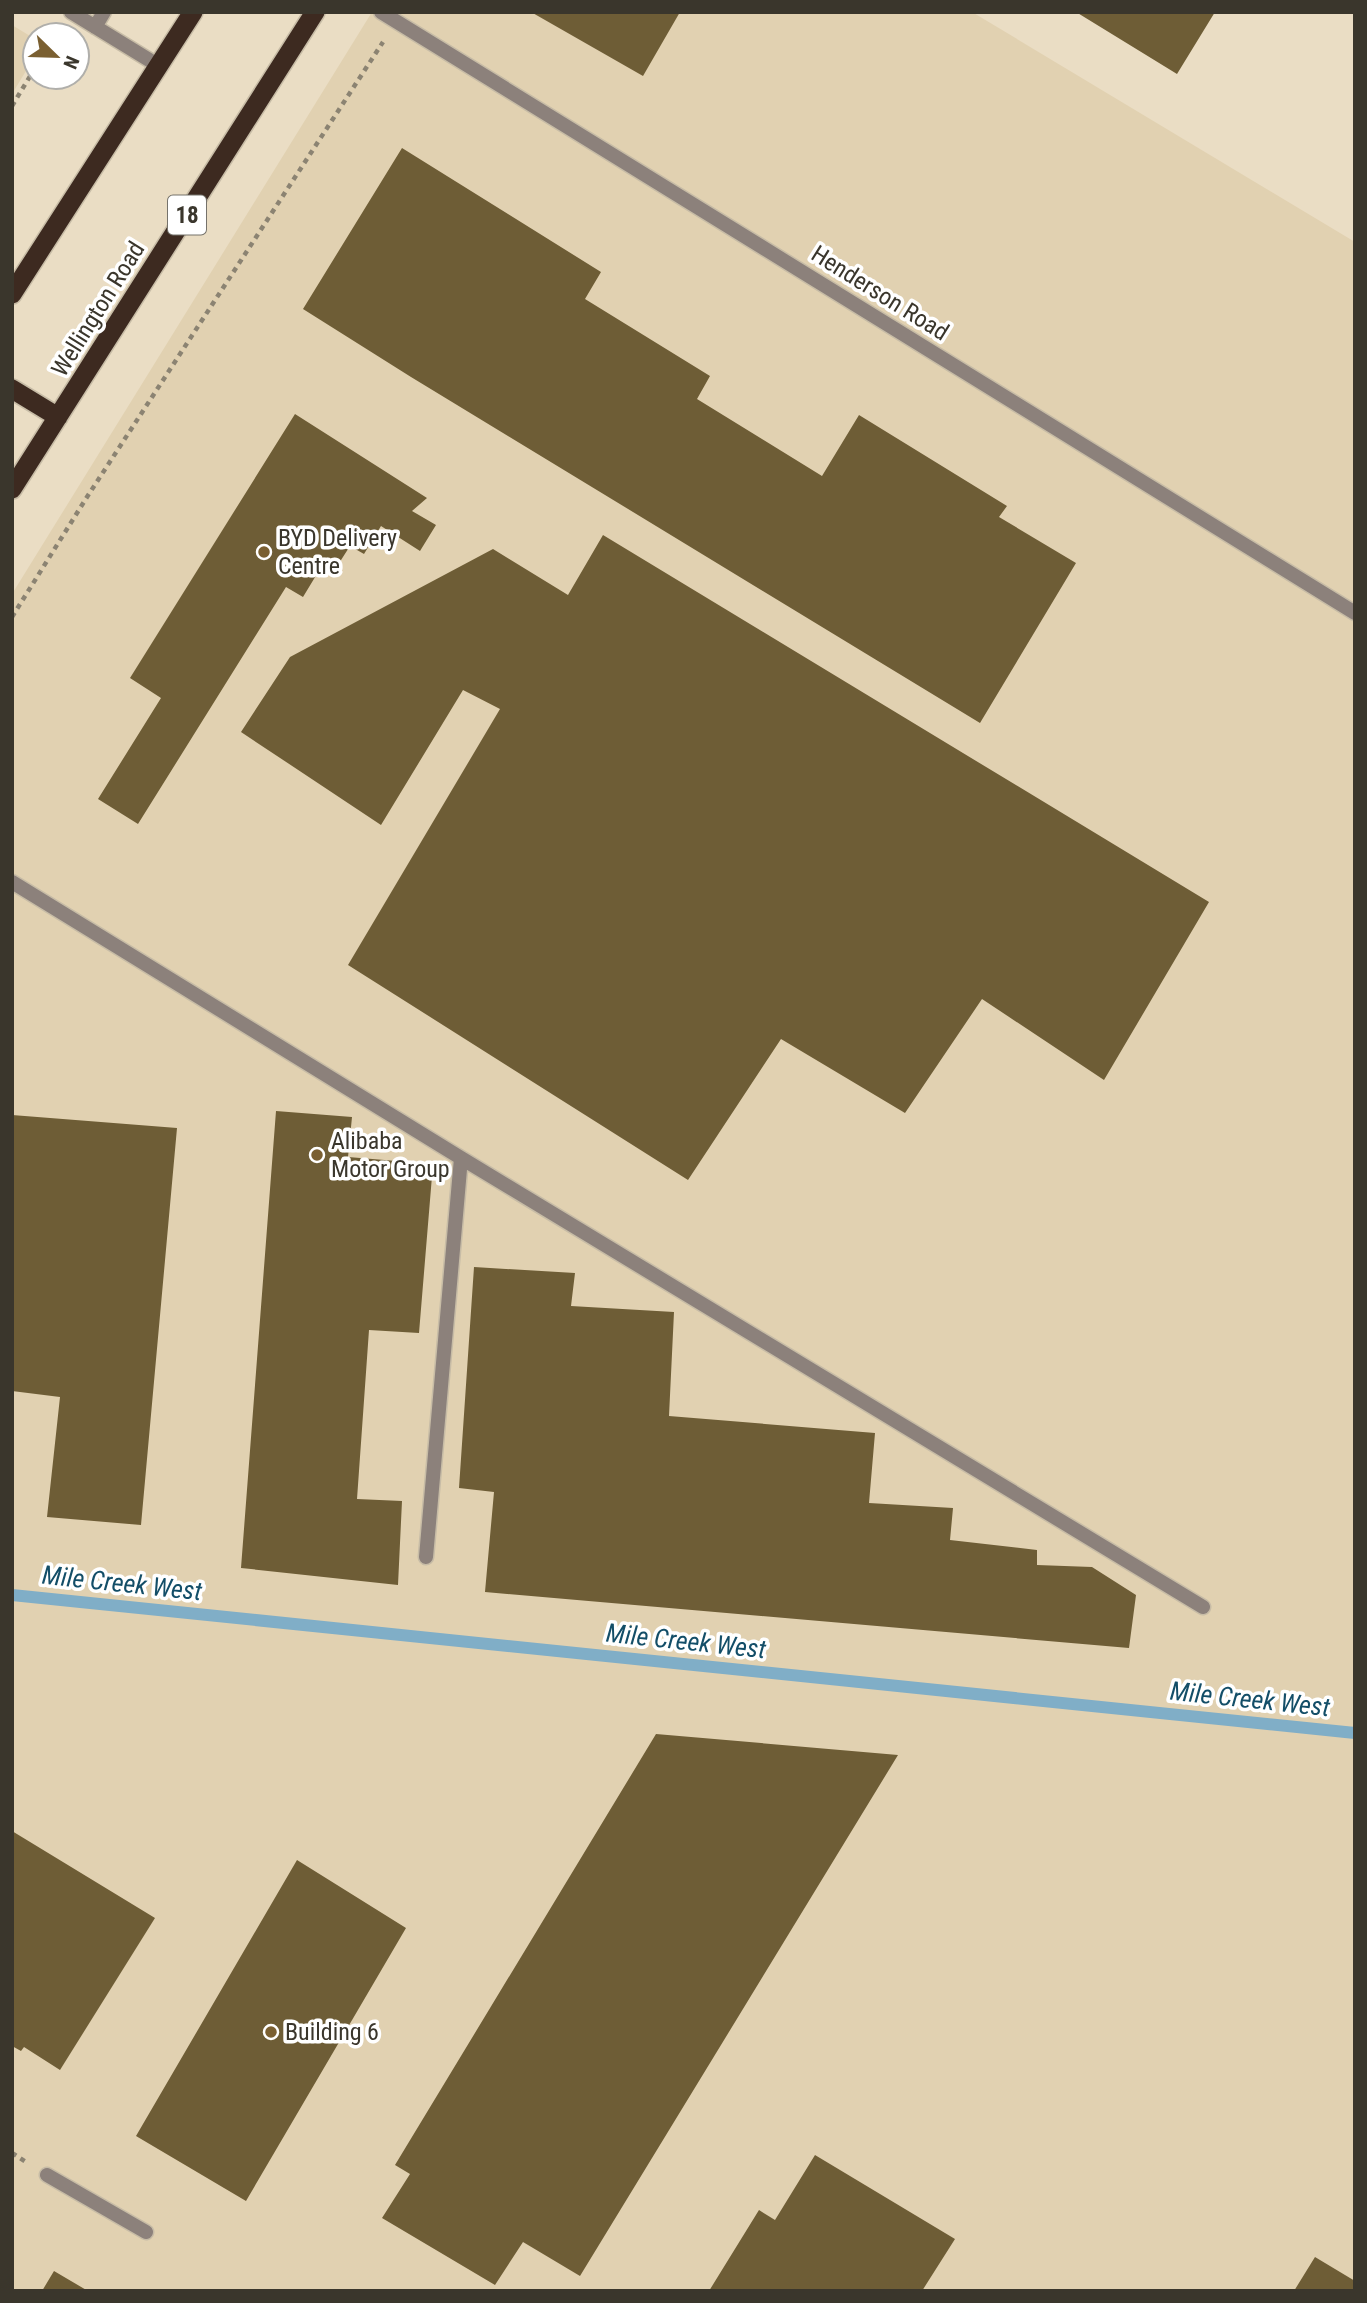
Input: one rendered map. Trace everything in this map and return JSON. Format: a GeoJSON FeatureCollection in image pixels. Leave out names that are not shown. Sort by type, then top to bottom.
{"type":"FeatureCollection","features":[{"type":"Feature","properties":{"kind":"highway"},"geometry":{"type":"LineString","coordinates":[[12,294],[193,12]]}},
{"type":"Feature","properties":{"kind":"highway","name":"Wellington Road"},"geometry":{"type":"LineString","coordinates":[[12,489],[315,12]]}},
{"type":"Feature","properties":{"kind":"highway"},"geometry":{"type":"LineString","coordinates":[[12,389],[58,417]]}},
{"type":"Feature","properties":{"kind":"street"},"geometry":{"type":"LineString","coordinates":[[71,12],[159,66]]}},
{"type":"Feature","properties":{"kind":"street"},"geometry":{"type":"LineString","coordinates":[[95,27],[104,12]]}},
{"type":"Feature","properties":{"kind":"street","name":"Henderson Road"},"geometry":{"type":"LineString","coordinates":[[381,12],[1355,613]]}},
{"type":"Feature","properties":{"kind":"street"},"geometry":{"type":"LineString","coordinates":[[12,882],[460,1158],[1202,1607]]}},
{"type":"Feature","properties":{"kind":"street"},"geometry":{"type":"LineString","coordinates":[[426,1558],[460,1158]]}},
{"type":"Feature","properties":{"kind":"street"},"geometry":{"type":"LineString","coordinates":[[47,2175],[146,2232]]}},
{"type":"Feature","properties":{"kind":"path"},"geometry":{"type":"LineString","coordinates":[[12,617],[87,496],[396,22]]}},
{"type":"Feature","properties":{"kind":"path"},"geometry":{"type":"LineString","coordinates":[[12,106],[21,91]]}},
{"type":"Feature","properties":{"kind":"shaded area"},"geometry":{"type":"Polygon","coordinates":[[[372,12],[972,12],[1355,242],[1355,2291],[12,2291],[12,594],[372,12]]]}},
{"type":"Feature","properties":{"kind":"shaded area"},"geometry":{"type":"Polygon","coordinates":[[[12,25],[21,30],[21,79],[12,94],[12,25]]]}},
{"type":"Feature","properties":{"kind":"building"},"geometry":{"type":"Polygon","coordinates":[[[531,12],[680,12],[643,76],[531,12]]]}},
{"type":"Feature","properties":{"kind":"building"},"geometry":{"type":"Polygon","coordinates":[[[1076,12],[1215,12],[1177,74],[1076,12]]]}},
{"type":"Feature","properties":{"kind":"building"},"geometry":{"type":"Polygon","coordinates":[[[402,148],[601,272],[585,299],[710,376],[697,399],[822,476],[859,415],[1007,506],[999,517],[1076,563],[980,723],[303,309],[402,148]]]}},
{"type":"Feature","properties":{"kind":"building"},"geometry":{"type":"Polygon","coordinates":[[[295,414],[427,498],[412,511],[436,525],[420,551],[381,526],[364,554],[350,546],[334,571],[323,564],[303,597],[286,587],[138,824],[98,799],[161,698],[130,678],[295,414]]]}},
{"type":"Feature","properties":{"kind":"building"},"geometry":{"type":"Polygon","coordinates":[[[603,535],[1209,902],[1104,1080],[982,999],[905,1113],[781,1039],[688,1180],[348,965],[500,709],[463,690],[381,825],[241,732],[290,657],[493,549],[568,595],[603,535]]]}},
{"type":"Feature","properties":{"kind":"building"},"geometry":{"type":"Polygon","coordinates":[[[276,1111],[352,1117],[348,1157],[433,1164],[419,1333],[369,1330],[357,1499],[402,1501],[398,1585],[241,1568],[276,1111]]]}},
{"type":"Feature","properties":{"kind":"building"},"geometry":{"type":"Polygon","coordinates":[[[12,1115],[177,1128],[141,1525],[47,1517],[60,1397],[12,1391],[12,1115]]]}},
{"type":"Feature","properties":{"kind":"building"},"geometry":{"type":"Polygon","coordinates":[[[474,1267],[575,1273],[571,1306],[674,1312],[669,1416],[875,1433],[869,1503],[953,1508],[950,1540],[1037,1550],[1037,1565],[1092,1567],[1136,1595],[1129,1648],[485,1592],[494,1492],[459,1488],[474,1267]]]}},
{"type":"Feature","properties":{"kind":"building"},"geometry":{"type":"Polygon","coordinates":[[[656,1734],[898,1755],[580,2276],[523,2242],[495,2285],[382,2218],[410,2174],[395,2165],[656,1734]]]}},
{"type":"Feature","properties":{"kind":"building"},"geometry":{"type":"Polygon","coordinates":[[[12,1831],[155,1918],[60,2070],[24,2047],[21,2051],[12,2046],[12,1831]]]}},
{"type":"Feature","properties":{"kind":"building","name":"Building 6"},"geometry":{"type":"Polygon","coordinates":[[[297,1860],[406,1928],[246,2201],[136,2136],[297,1860]]]}},
{"type":"Feature","properties":{"kind":"building"},"geometry":{"type":"Polygon","coordinates":[[[815,2155],[955,2239],[922,2291],[709,2291],[759,2210],[775,2220],[815,2155]]]}},
{"type":"Feature","properties":{"kind":"building"},"geometry":{"type":"Polygon","coordinates":[[[1315,2257],[1355,2281],[1355,2291],[1294,2291],[1315,2257]]]}},
{"type":"Feature","properties":{"kind":"building"},"geometry":{"type":"Polygon","coordinates":[[[54,2271],[88,2291],[42,2291],[54,2271]]]}},
{"type":"Feature","properties":{"kind":"waterway","name":"Mile Creek West"},"geometry":{"type":"LineString","coordinates":[[12,1595],[1355,1733]]}},
{"type":"Feature","properties":{"kind":"place","name":"BYD Delivery Centre"},"geometry":{"type":"Point","coordinates":[264,552]}},
{"type":"Feature","properties":{"kind":"place","name":"Alibaba Motor Group"},"geometry":{"type":"Point","coordinates":[317,1155]}},
{"type":"Feature","properties":{"kind":"place","name":"Building 6"},"geometry":{"type":"Point","coordinates":[271,2032]}}]}
